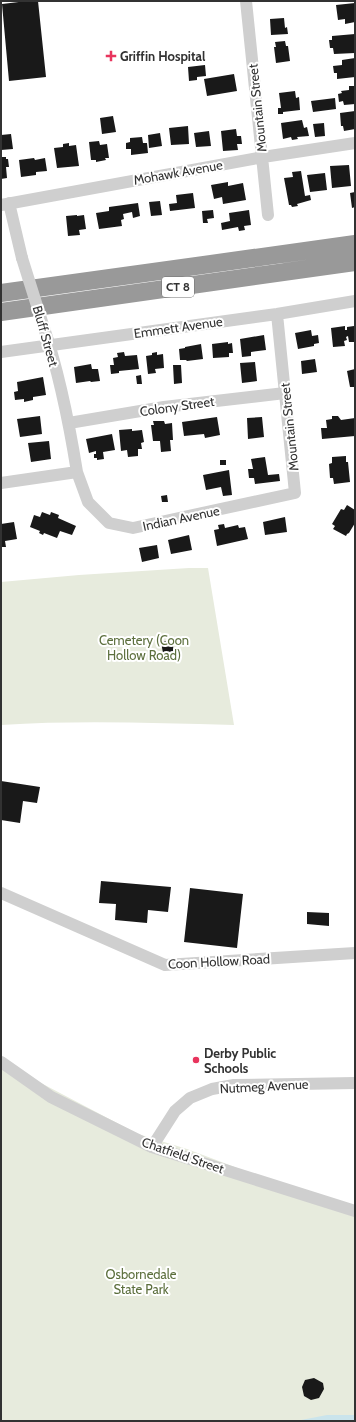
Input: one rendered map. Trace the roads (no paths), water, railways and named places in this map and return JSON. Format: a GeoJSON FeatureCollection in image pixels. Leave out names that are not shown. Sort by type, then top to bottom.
{"type":"FeatureCollection","features":[{"type":"Feature","properties":{"kind":"highway","name":"CT 8"},"geometry":{"type":"LineString","coordinates":[[1,294],[355,244]]}},
{"type":"Feature","properties":{"kind":"highway","name":"CT 8"},"geometry":{"type":"LineString","coordinates":[[1,312],[355,262]]}},
{"type":"Feature","properties":{"kind":"highway"},"geometry":{"type":"LineString","coordinates":[[1,284],[80,282]]}},
{"type":"Feature","properties":{"kind":"street","name":"Mountain Street"},"geometry":{"type":"LineString","coordinates":[[246,1],[268,215]]}},
{"type":"Feature","properties":{"kind":"street","name":"Mohawk Avenue"},"geometry":{"type":"LineString","coordinates":[[5,204],[263,157],[355,143]]}},
{"type":"Feature","properties":{"kind":"street","name":"Bluff Street"},"geometry":{"type":"LineString","coordinates":[[5,204],[50,344],[69,423],[77,472]]}},
{"type":"Feature","properties":{"kind":"street","name":"Emmett Avenue"},"geometry":{"type":"LineString","coordinates":[[1,352],[50,344],[277,314],[355,301]]}},
{"type":"Feature","properties":{"kind":"street","name":"Mountain Street"},"geometry":{"type":"LineString","coordinates":[[277,314],[295,493]]}},
{"type":"Feature","properties":{"kind":"street","name":"Colony Street"},"geometry":{"type":"LineString","coordinates":[[69,423],[164,407],[285,393]]}},
{"type":"Feature","properties":{"kind":"street","name":"Indian Avenue"},"geometry":{"type":"LineString","coordinates":[[77,472],[88,502],[109,523],[133,528],[295,493]]}},
{"type":"Feature","properties":{"kind":"street"},"geometry":{"type":"LineString","coordinates":[[1,483],[77,472]]}},
{"type":"Feature","properties":{"kind":"street","name":"Coon Hollow Road"},"geometry":{"type":"LineString","coordinates":[[1,893],[165,965],[355,953]]}},
{"type":"Feature","properties":{"kind":"street","name":"Chatfield Street"},"geometry":{"type":"LineString","coordinates":[[1,1062],[51,1096],[152,1147],[355,1212]]}},
{"type":"Feature","properties":{"kind":"street","name":"Nutmeg Avenue"},"geometry":{"type":"LineString","coordinates":[[152,1147],[175,1111],[190,1098],[212,1089],[234,1085],[355,1083]]}},
{"type":"Feature","properties":{"kind":"water"},"geometry":{"type":"Polygon","coordinates":[[[327,1415],[355,1415],[355,1421],[296,1421],[327,1415]]]}},
{"type":"Feature","properties":{"kind":"place","name":"Griffin Hospital"},"geometry":{"type":"Point","coordinates":[111,56]}},
{"type":"Feature","properties":{"kind":"place","name":"Derby Public Schools"},"geometry":{"type":"Point","coordinates":[196,1060]}},
{"type":"Feature","properties":{"kind":"park label","name":"Cemetery (Coon Hollow Road)"},"geometry":{"type":"Point","coordinates":[144,648]}},
{"type":"Feature","properties":{"kind":"park label","name":"Osbornedale State Park"},"geometry":{"type":"Point","coordinates":[141,1282]}}]}
